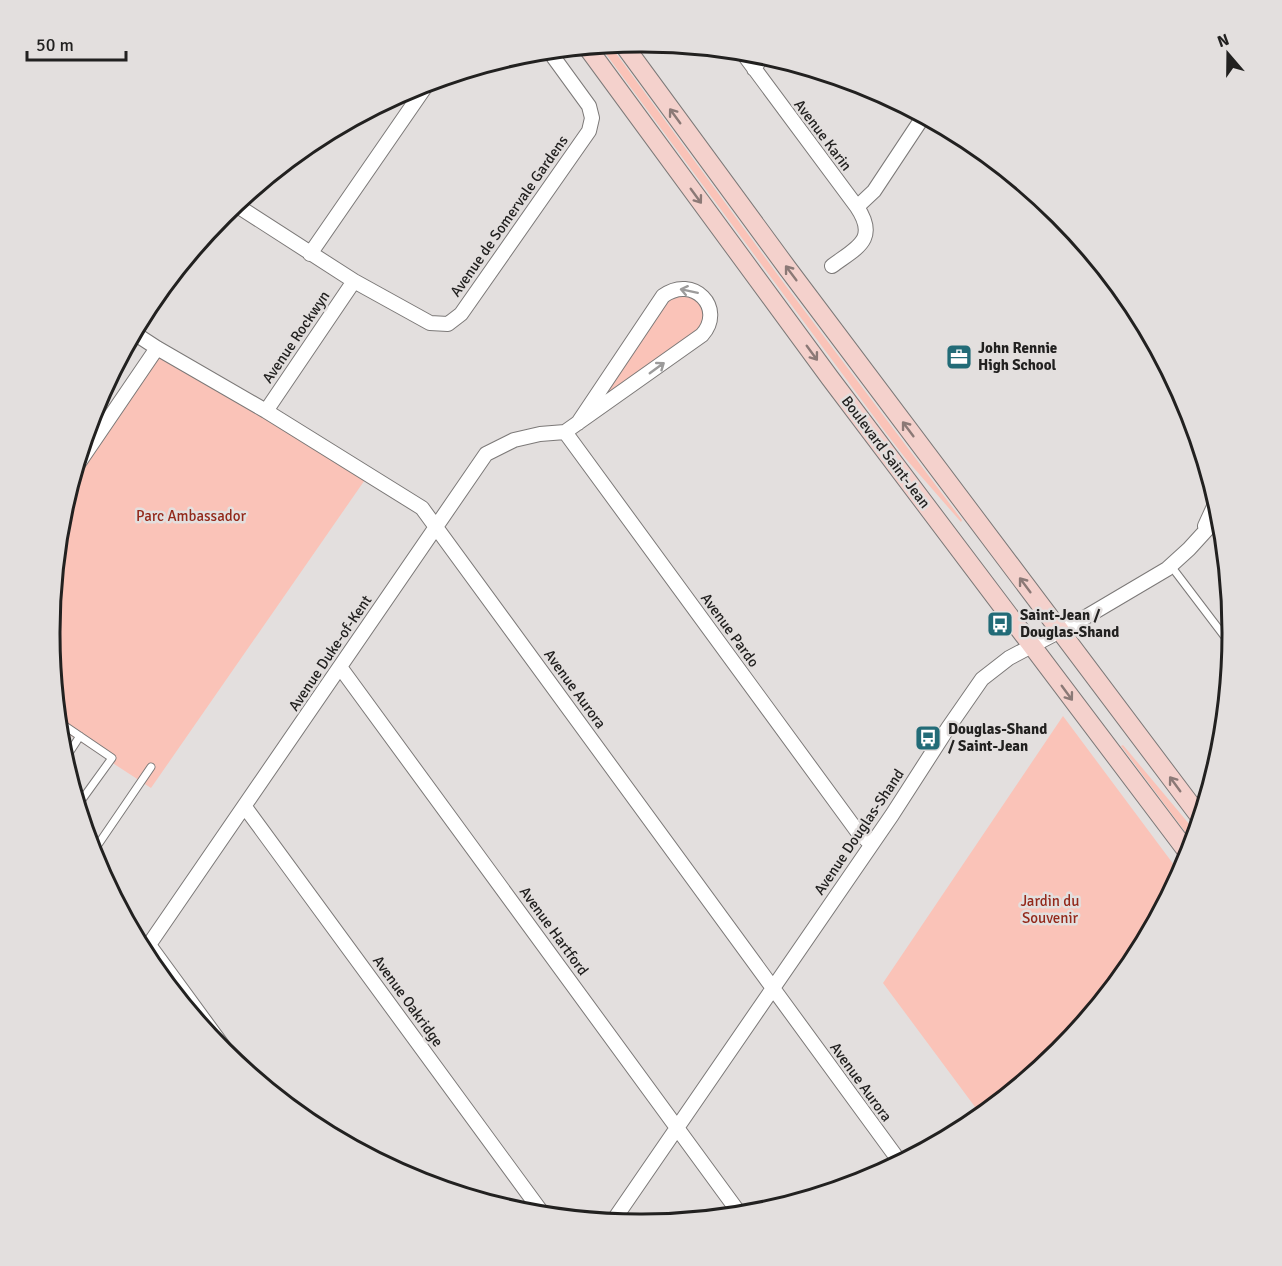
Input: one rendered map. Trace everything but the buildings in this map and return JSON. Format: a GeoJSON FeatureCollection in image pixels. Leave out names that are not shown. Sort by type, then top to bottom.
{"type":"FeatureCollection","features":[{"type":"Feature","properties":{"kind":"main road","name":"Boulevard Saint-Jean"},"geometry":{"type":"LineString","coordinates":[[629,53],[793,276],[1194,809]]}},
{"type":"Feature","properties":{"kind":"main road","name":"Boulevard Saint-Jean"},"geometry":{"type":"LineString","coordinates":[[593,55],[1181,844]]}},
{"type":"Feature","properties":{"kind":"street","name":"Avenue de Somervale Gardens"},"geometry":{"type":"LineString","coordinates":[[244,210],[354,281],[430,323],[448,324],[461,314],[589,131],[592,118],[589,106],[555,59]]}},
{"type":"Feature","properties":{"kind":"street","name":"Avenue Karin"},"geometry":{"type":"LineString","coordinates":[[750,63],[857,207]]}},
{"type":"Feature","properties":{"kind":"street"},"geometry":{"type":"LineString","coordinates":[[754,69],[757,65]]}},
{"type":"Feature","properties":{"kind":"street"},"geometry":{"type":"LineString","coordinates":[[310,254],[418,97]]}},
{"type":"Feature","properties":{"kind":"street"},"geometry":{"type":"LineString","coordinates":[[832,266],[859,245],[867,233],[866,222],[857,207],[874,191],[919,123]]}},
{"type":"Feature","properties":{"kind":"street","name":"Avenue Rockwyn"},"geometry":{"type":"LineString","coordinates":[[266,411],[354,281]]}},
{"type":"Feature","properties":{"kind":"street","name":"Avenue Duke-of-Kent"},"geometry":{"type":"LineString","coordinates":[[150,943],[486,454],[514,440],[540,434],[565,432],[578,423],[702,335],[709,326],[711,316],[709,306],[700,294],[685,288],[674,290],[663,296],[578,423]]}},
{"type":"Feature","properties":{"kind":"street","name":"Avenue Aurora"},"geometry":{"type":"LineString","coordinates":[[141,338],[266,411],[422,508],[895,1155]]}},
{"type":"Feature","properties":{"kind":"street"},"geometry":{"type":"LineString","coordinates":[[97,431],[157,348]]}},
{"type":"Feature","properties":{"kind":"street","name":"Avenue Pardo"},"geometry":{"type":"LineString","coordinates":[[565,432],[857,831],[872,844]]}},
{"type":"Feature","properties":{"kind":"street","name":"Avenue Douglas-Shand"},"geometry":{"type":"LineString","coordinates":[[1202,533],[1209,517]]}},
{"type":"Feature","properties":{"kind":"street","name":"Avenue Douglas-Shand"},"geometry":{"type":"LineString","coordinates":[[619,1213],[872,844],[978,684],[999,665],[1171,566],[1211,524]]}},
{"type":"Feature","properties":{"kind":"street","name":"Avenue Hartford"},"geometry":{"type":"LineString","coordinates":[[340,667],[734,1206]]}},
{"type":"Feature","properties":{"kind":"street","name":"Avenue Oakridge"},"geometry":{"type":"LineString","coordinates":[[245,807],[535,1203]]}},
{"type":"Feature","properties":{"kind":"lane"},"geometry":{"type":"LineString","coordinates":[[1171,566],[1222,633]]}},
{"type":"Feature","properties":{"kind":"lane"},"geometry":{"type":"LineString","coordinates":[[69,728],[112,758],[84,797]]}},
{"type":"Feature","properties":{"kind":"lane"},"geometry":{"type":"LineString","coordinates":[[72,748],[80,736]]}},
{"type":"Feature","properties":{"kind":"lane"},"geometry":{"type":"LineString","coordinates":[[100,842],[151,767]]}},
{"type":"Feature","properties":{"kind":"green space"},"geometry":{"type":"Polygon","coordinates":[[[616,53],[783,282],[962,520],[961,522],[886,433],[606,54],[616,53]]]}},
{"type":"Feature","properties":{"kind":"green space"},"geometry":{"type":"Polygon","coordinates":[[[684,295],[696,301],[703,308],[703,319],[698,331],[610,395],[607,391],[663,309],[670,300],[684,295]]]}},
{"type":"Feature","properties":{"kind":"green space","name":"Parc Ambassador"},"geometry":{"type":"Polygon","coordinates":[[[157,348],[369,474],[151,788],[70,735],[65,709],[60,633],[65,557],[80,483],[91,445],[157,348]]]}},
{"type":"Feature","properties":{"kind":"green space","name":"Jardin du Souvenir"},"geometry":{"type":"Polygon","coordinates":[[[1063,716],[1173,864],[1162,890],[1124,956],[1077,1016],[1051,1043],[1024,1069],[975,1108],[883,983],[1063,716]]]}},
{"type":"Feature","properties":{"kind":"green space"},"geometry":{"type":"Polygon","coordinates":[[[1123,745],[1189,824],[1186,833],[1121,746],[1123,745]]]}},
{"type":"Feature","properties":{"kind":"place","name":"John Rennie High School"},"geometry":{"type":"Point","coordinates":[959,357]}},
{"type":"Feature","properties":{"kind":"place","name":"Saint-Jean / Douglas-Shand"},"geometry":{"type":"Point","coordinates":[1000,624]}},
{"type":"Feature","properties":{"kind":"place","name":"Douglas-Shand / Saint-Jean"},"geometry":{"type":"Point","coordinates":[928,738]}}]}
